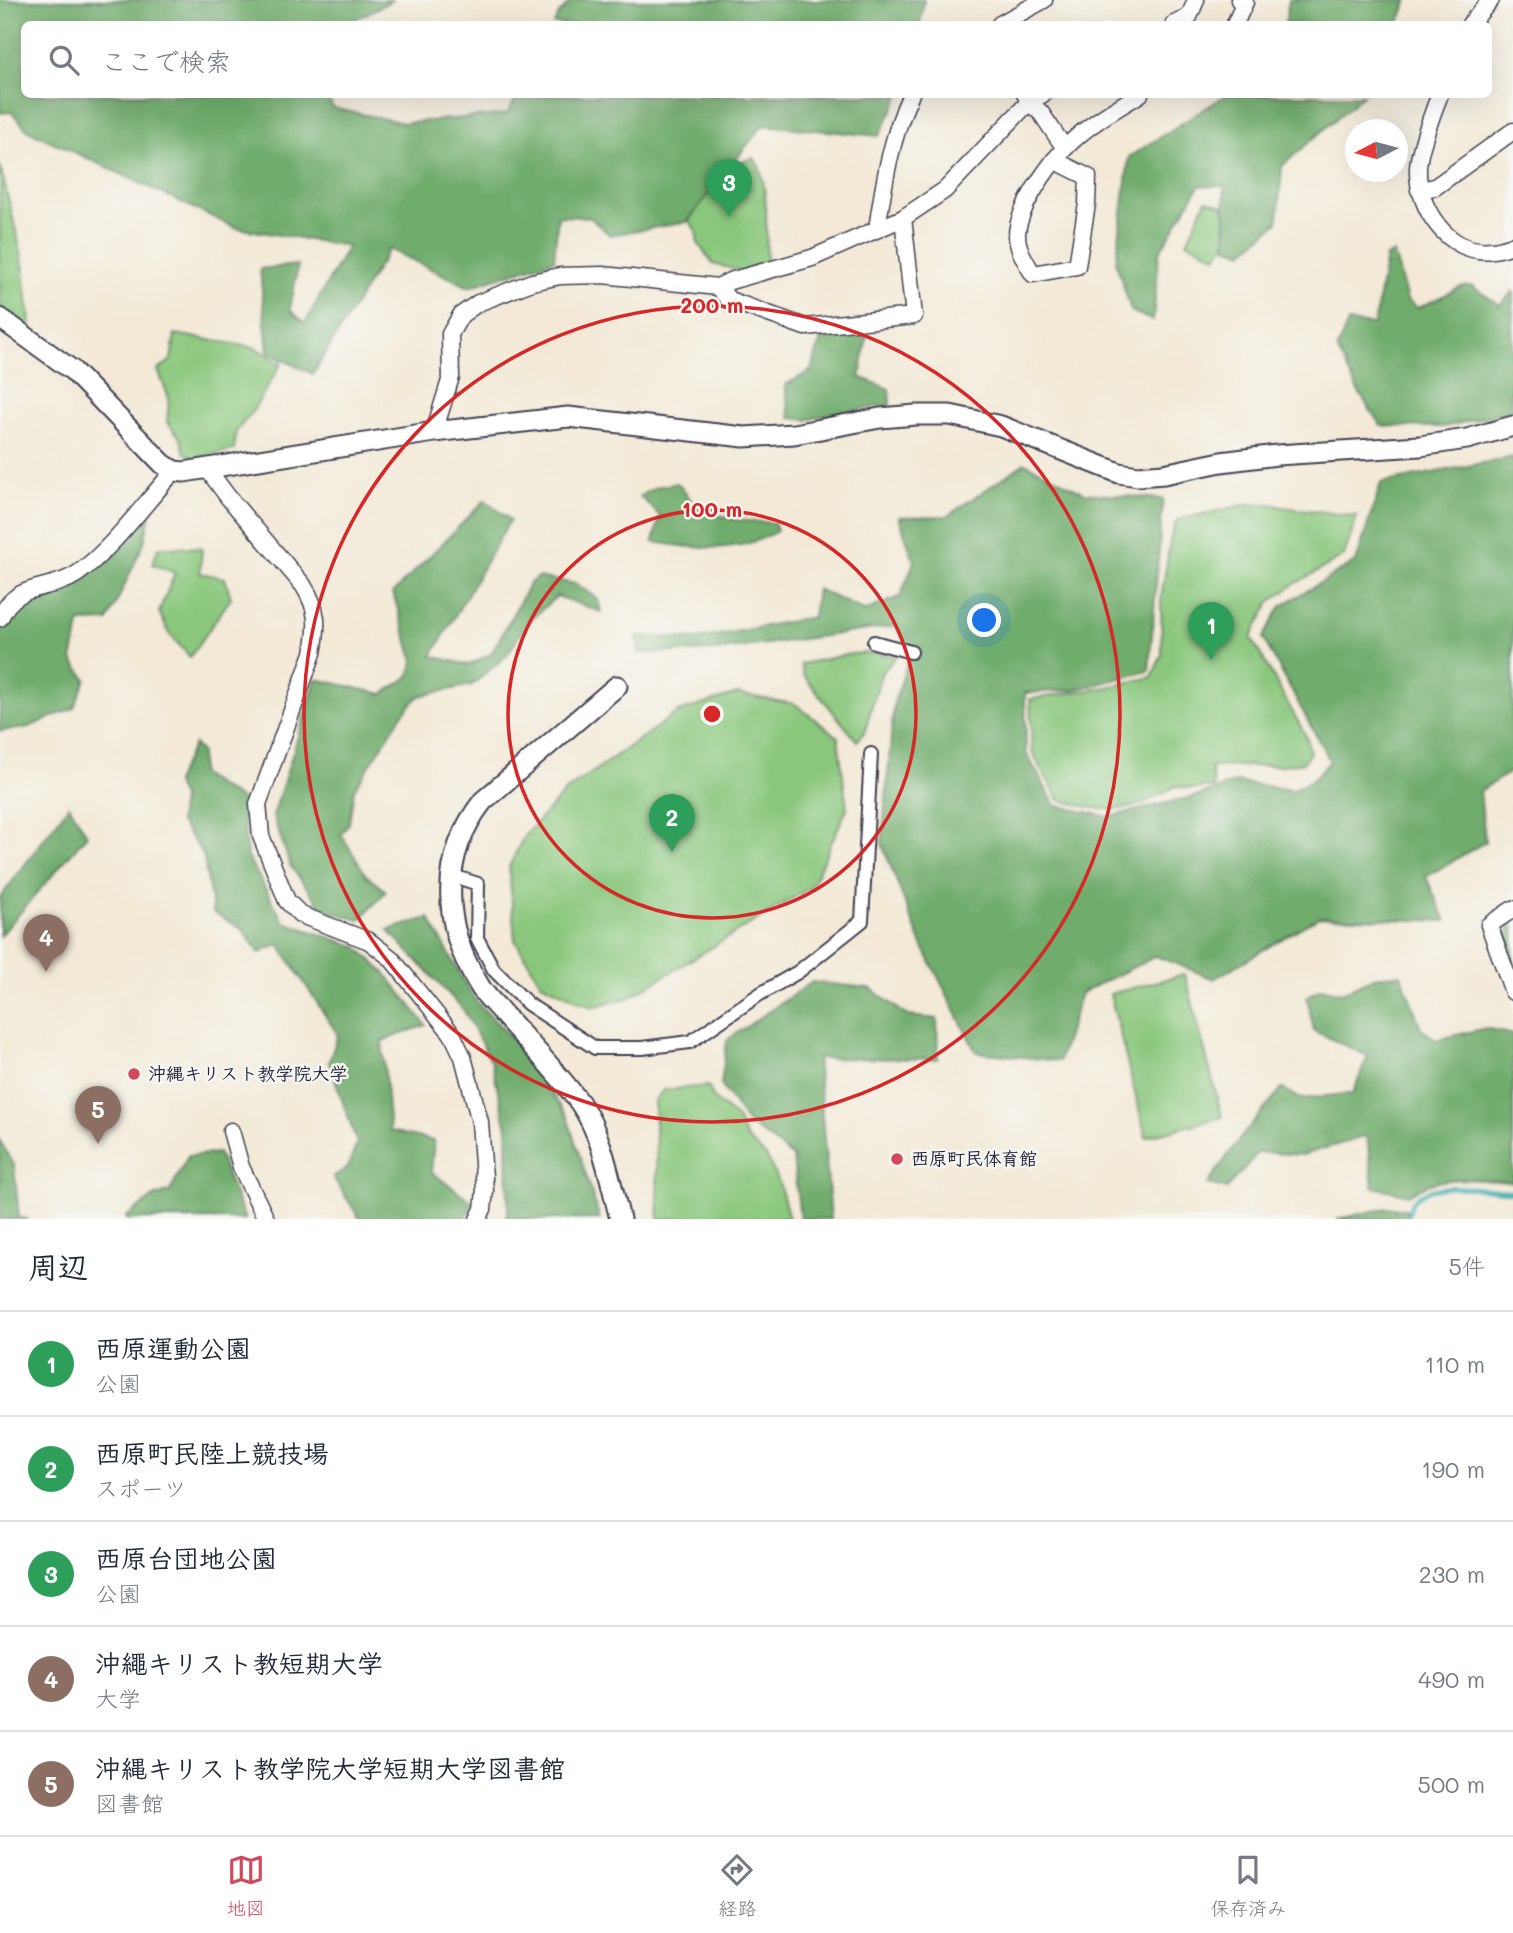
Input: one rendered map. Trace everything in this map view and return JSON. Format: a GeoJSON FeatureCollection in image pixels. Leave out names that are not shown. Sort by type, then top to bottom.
{"type":"FeatureCollection","features":[{"type":"Feature","properties":{"kind":"street"},"geometry":{"type":"LineString","coordinates":[[1006,21],[1044,0]]}},
{"type":"Feature","properties":{"kind":"street"},"geometry":{"type":"LineString","coordinates":[[1180,21],[1188,17],[1196,0]]}},
{"type":"Feature","properties":{"kind":"street"},"geometry":{"type":"LineString","coordinates":[[1236,21],[1245,2],[1238,0]]}},
{"type":"Feature","properties":{"kind":"street"},"geometry":{"type":"LineString","coordinates":[[1473,21],[1491,0]]}},
{"type":"Feature","properties":{"kind":"street"},"geometry":{"type":"LineString","coordinates":[[877,229],[888,159],[900,118],[909,98]]}},
{"type":"Feature","properties":{"kind":"street"},"geometry":{"type":"LineString","coordinates":[[433,432],[452,377],[450,334],[461,315],[478,303],[532,282],[560,276],[603,275],[718,287],[730,281],[813,258],[903,218],[945,190],[1031,98]]}},
{"type":"Feature","properties":{"kind":"street"},"geometry":{"type":"LineString","coordinates":[[1033,98],[1059,153],[1088,177],[1077,266],[1033,274],[1022,256],[1017,234],[1026,204],[1043,174],[1059,153],[1097,120],[1133,98]]}},
{"type":"Feature","properties":{"kind":"street"},"geometry":{"type":"LineString","coordinates":[[1439,98],[1418,164],[1419,190],[1432,217],[1446,234],[1462,246],[1491,251],[1513,245]]}},
{"type":"Feature","properties":{"kind":"street"},"geometry":{"type":"LineString","coordinates":[[1419,190],[1436,187],[1513,131]]}},
{"type":"Feature","properties":{"kind":"street"},"geometry":{"type":"LineString","coordinates":[[718,287],[729,300],[805,327],[914,316],[903,218]]}},
{"type":"Feature","properties":{"kind":"street"},"geometry":{"type":"LineString","coordinates":[[0,318],[72,370],[148,450],[174,471],[184,472],[433,432],[568,416],[744,437],[794,434],[880,418],[950,415],[1001,426],[1119,473],[1138,476],[1277,455],[1420,446],[1467,439],[1513,426]]}},
{"type":"Feature","properties":{"kind":"street"},"geometry":{"type":"LineString","coordinates":[[206,467],[228,498],[303,585],[313,600],[316,614],[317,631],[313,653],[258,804],[261,835],[287,901],[302,915],[369,941],[391,958],[452,1034],[463,1057],[480,1122],[485,1191],[483,1209],[478,1219]]}},
{"type":"Feature","properties":{"kind":"street"},"geometry":{"type":"LineString","coordinates":[[0,618],[13,598],[25,591],[67,579],[91,562],[174,471]]}},
{"type":"Feature","properties":{"kind":"street"},"geometry":{"type":"LineString","coordinates":[[874,642],[911,652]]}},
{"type":"Feature","properties":{"kind":"street"},"geometry":{"type":"LineString","coordinates":[[617,686],[483,801],[470,817],[450,875],[450,899],[456,935],[479,987],[580,1104],[596,1133],[620,1219]]}},
{"type":"Feature","properties":{"kind":"street"},"geometry":{"type":"LineString","coordinates":[[450,875],[478,884],[477,937],[494,970],[528,1003],[566,1031],[595,1048],[642,1048],[690,1042],[760,994],[798,972],[862,921],[871,754]]}},
{"type":"Feature","properties":{"kind":"street"},"geometry":{"type":"LineString","coordinates":[[1513,909],[1489,925],[1513,992]]}},
{"type":"Feature","properties":{"kind":"street"},"geometry":{"type":"LineString","coordinates":[[231,1130],[241,1167],[266,1219]]}},
{"type":"Feature","properties":{"kind":"green space"},"geometry":{"type":"Polygon","coordinates":[[[0,0],[393,0],[352,21],[21,21],[21,98],[328,98],[333,108],[405,123],[507,114],[516,98],[898,98],[879,136],[763,125],[687,222],[610,235],[589,217],[558,216],[554,260],[469,287],[389,249],[313,374],[268,353],[260,269],[298,265],[290,310],[305,323],[348,246],[236,228],[27,130],[12,112],[0,113],[0,0]]]}},
{"type":"Feature","properties":{"kind":"green space"},"geometry":{"type":"Polygon","coordinates":[[[572,0],[924,0],[920,21],[556,21],[572,0]]]}},
{"type":"Feature","properties":{"kind":"green space"},"geometry":{"type":"Polygon","coordinates":[[[1289,0],[1408,0],[1399,21],[1286,21],[1289,0]]]}},
{"type":"Feature","properties":{"kind":"green space"},"geometry":{"type":"Polygon","coordinates":[[[1221,98],[1360,98],[1282,166],[1278,222],[1243,252],[1227,248],[1224,186],[1199,186],[1159,253],[1153,321],[1131,311],[1116,262],[1129,157],[1221,98]]]}},
{"type":"Feature","properties":{"kind":"green space"},"geometry":{"type":"Polygon","coordinates":[[[753,158],[759,166],[765,193],[767,267],[742,271],[713,264],[698,243],[696,231],[689,220],[728,169],[753,158]]]}},
{"type":"Feature","properties":{"kind":"green space"},"geometry":{"type":"Polygon","coordinates":[[[0,165],[22,256],[31,329],[3,311],[0,299],[0,165]]]}},
{"type":"Feature","properties":{"kind":"green space"},"geometry":{"type":"Polygon","coordinates":[[[1206,200],[1224,206],[1226,243],[1216,256],[1187,242],[1206,200]]]}},
{"type":"Feature","properties":{"kind":"green space"},"geometry":{"type":"Polygon","coordinates":[[[1394,253],[1407,300],[1418,308],[1463,286],[1472,286],[1500,305],[1513,291],[1511,411],[1444,427],[1381,426],[1358,391],[1337,349],[1348,322],[1374,325],[1386,257],[1394,253]]]}},
{"type":"Feature","properties":{"kind":"green space"},"geometry":{"type":"Polygon","coordinates":[[[175,334],[256,348],[281,364],[252,412],[236,432],[234,450],[194,458],[185,453],[181,439],[167,422],[169,398],[158,370],[171,360],[175,334]]]}},
{"type":"Feature","properties":{"kind":"green space"},"geometry":{"type":"Polygon","coordinates":[[[867,335],[860,377],[889,389],[890,405],[807,420],[790,418],[785,385],[811,371],[821,339],[867,335]]]}},
{"type":"Feature","properties":{"kind":"green space"},"geometry":{"type":"Polygon","coordinates":[[[1513,457],[1513,770],[1480,791],[1485,842],[1426,877],[1446,921],[1319,917],[1214,979],[1156,956],[1081,993],[1059,1061],[976,1052],[921,943],[882,844],[894,703],[911,652],[896,626],[715,651],[639,653],[637,636],[697,639],[813,617],[817,589],[865,611],[900,597],[914,562],[899,517],[947,516],[1025,463],[1085,493],[1163,499],[1149,671],[1074,690],[1025,693],[1026,753],[1055,805],[1109,817],[1204,794],[1236,782],[1293,790],[1314,779],[1330,761],[1263,638],[1281,606],[1356,562],[1381,483],[1513,457]]]}},
{"type":"Feature","properties":{"kind":"green space"},"geometry":{"type":"Polygon","coordinates":[[[678,483],[697,508],[735,520],[774,523],[777,531],[748,543],[717,548],[653,542],[660,516],[640,496],[656,487],[678,483]]]}},
{"type":"Feature","properties":{"kind":"green space"},"geometry":{"type":"Polygon","coordinates":[[[485,500],[510,520],[432,656],[469,665],[491,654],[530,583],[538,577],[576,584],[598,599],[601,612],[557,596],[529,621],[506,656],[472,685],[419,696],[404,712],[354,790],[349,823],[341,834],[366,875],[386,891],[360,920],[324,910],[291,867],[273,816],[316,679],[383,694],[408,677],[414,662],[393,593],[485,500]]]}},
{"type":"Feature","properties":{"kind":"green space"},"geometry":{"type":"Polygon","coordinates":[[[1248,504],[1272,504],[1357,516],[1344,556],[1293,585],[1270,602],[1251,637],[1307,738],[1310,752],[1304,762],[1211,767],[1214,787],[1193,789],[1175,786],[1131,807],[1093,808],[1059,800],[1032,752],[1030,699],[1103,688],[1152,677],[1162,654],[1161,599],[1171,536],[1177,520],[1248,504]]]}},
{"type":"Feature","properties":{"kind":"green space"},"geometry":{"type":"Polygon","coordinates":[[[151,511],[144,543],[108,621],[80,622],[72,660],[86,679],[74,708],[29,727],[0,731],[0,633],[7,618],[20,603],[78,584],[102,564],[151,511]]]}},
{"type":"Feature","properties":{"kind":"green space"},"geometry":{"type":"Polygon","coordinates":[[[159,547],[202,548],[200,573],[225,578],[231,598],[190,657],[170,635],[159,612],[175,573],[152,564],[159,547]]]}},
{"type":"Feature","properties":{"kind":"green space"},"geometry":{"type":"Polygon","coordinates":[[[850,654],[896,656],[881,674],[865,731],[857,741],[803,675],[801,664],[850,654]]]}},
{"type":"Feature","properties":{"kind":"green space"},"geometry":{"type":"Polygon","coordinates":[[[737,694],[795,704],[838,737],[847,808],[811,887],[628,998],[591,1007],[541,983],[515,940],[509,867],[524,836],[566,791],[678,712],[737,694]]]}},
{"type":"Feature","properties":{"kind":"green space"},"geometry":{"type":"Polygon","coordinates":[[[194,744],[201,752],[201,775],[242,800],[247,856],[284,922],[357,947],[386,974],[426,1025],[382,1041],[390,1131],[434,1141],[431,1172],[473,1202],[465,1219],[360,1219],[333,1177],[348,1167],[357,1143],[329,1062],[338,1035],[279,944],[259,953],[242,929],[213,912],[203,854],[179,821],[182,798],[175,782],[194,744]]]}},
{"type":"Feature","properties":{"kind":"green space"},"geometry":{"type":"Polygon","coordinates":[[[69,805],[87,835],[0,936],[0,898],[69,805]]]}},
{"type":"Feature","properties":{"kind":"green space"},"geometry":{"type":"Polygon","coordinates":[[[429,918],[475,1000],[520,1047],[567,1116],[600,1219],[505,1219],[508,1210],[507,1128],[491,1061],[463,1009],[388,930],[429,918]]]}},
{"type":"Feature","properties":{"kind":"green space"},"geometry":{"type":"Polygon","coordinates":[[[1513,920],[1513,968],[1505,937],[1513,920]]]}},
{"type":"Feature","properties":{"kind":"green space"},"geometry":{"type":"Polygon","coordinates":[[[1185,974],[1222,1117],[1146,1137],[1110,994],[1185,974]]]}},
{"type":"Feature","properties":{"kind":"green space"},"geometry":{"type":"Polygon","coordinates":[[[1401,974],[1421,1028],[1436,1040],[1486,1028],[1513,1035],[1513,1182],[1446,1180],[1433,1183],[1409,1195],[1373,1187],[1367,1136],[1302,1155],[1258,1152],[1227,1189],[1208,1184],[1237,1142],[1282,1088],[1301,1099],[1353,1093],[1368,1056],[1314,1031],[1307,997],[1321,988],[1342,993],[1374,977],[1401,974]]]}},
{"type":"Feature","properties":{"kind":"green space"},"geometry":{"type":"Polygon","coordinates":[[[812,982],[870,988],[908,1016],[937,1019],[938,1059],[817,1058],[831,1219],[800,1219],[793,1157],[747,1122],[721,1085],[727,1040],[812,982]]]}},
{"type":"Feature","properties":{"kind":"green space"},"geometry":{"type":"Polygon","coordinates":[[[708,1086],[714,1099],[736,1117],[747,1139],[766,1156],[779,1182],[789,1219],[659,1219],[654,1102],[663,1090],[708,1086]]]}},
{"type":"Feature","properties":{"kind":"green space"},"geometry":{"type":"Polygon","coordinates":[[[0,1141],[14,1165],[19,1218],[29,1219],[0,1219],[0,1141]]]}},
{"type":"Feature","properties":{"kind":"green space"},"geometry":{"type":"Polygon","coordinates":[[[218,1153],[245,1219],[127,1219],[126,1217],[154,1197],[170,1191],[188,1156],[218,1153]]]}},
{"type":"Feature","properties":{"kind":"green space"},"geometry":{"type":"Polygon","coordinates":[[[1387,1208],[1407,1209],[1404,1219],[1337,1219],[1387,1208]]]}},
{"type":"Feature","properties":{"kind":"waterway"},"geometry":{"type":"LineString","coordinates":[[1408,1219],[1412,1203],[1431,1190],[1459,1187],[1513,1192]]}},
{"type":"Feature","properties":{"kind":"place","name":"西原台団地公園"},"geometry":{"type":"Point","coordinates":[729,217]}},
{"type":"Feature","properties":{"kind":"place","name":"西原運動公園"},"geometry":{"type":"Point","coordinates":[1211,660]}},
{"type":"Feature","properties":{"kind":"place","name":"西原町民陸上競技場"},"geometry":{"type":"Point","coordinates":[672,852]}},
{"type":"Feature","properties":{"kind":"place","name":"沖繩キリスト教短期大学"},"geometry":{"type":"Point","coordinates":[46,972]}},
{"type":"Feature","properties":{"kind":"place","name":"沖縄キリスト教学院大学"},"geometry":{"type":"Point","coordinates":[134,1074]}},
{"type":"Feature","properties":{"kind":"place","name":"沖縄キリスト教学院大学短期大学図書館"},"geometry":{"type":"Point","coordinates":[98,1144]}},
{"type":"Feature","properties":{"kind":"place","name":"西原町民体育館"},"geometry":{"type":"Point","coordinates":[897,1159]}}]}
